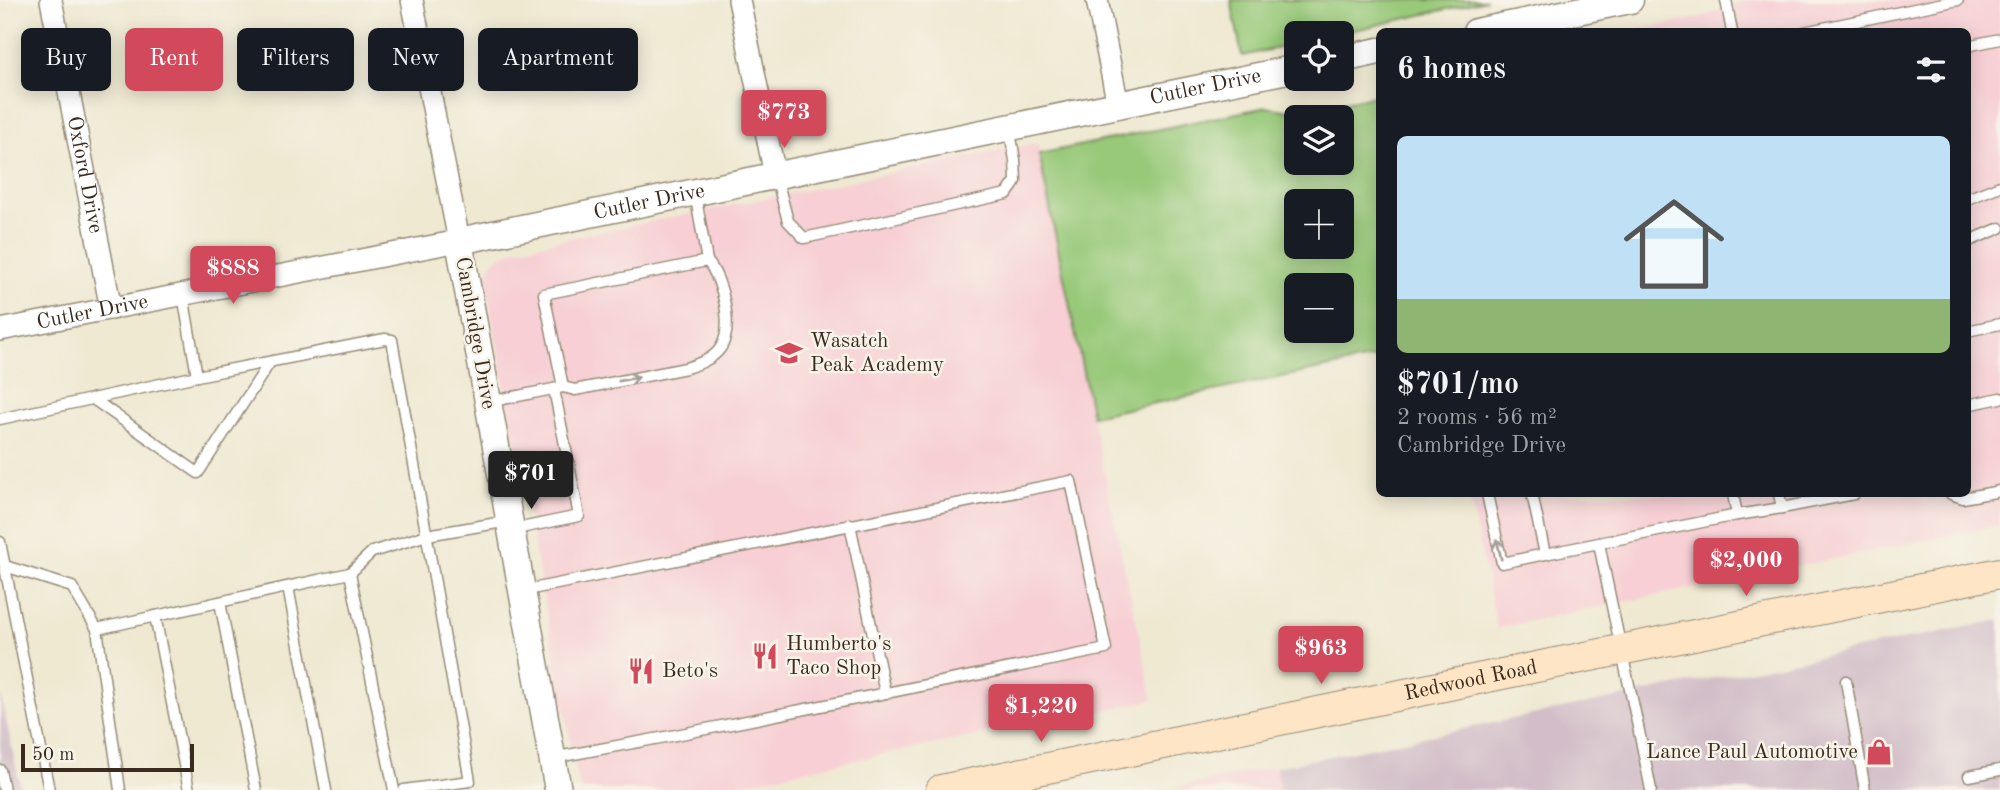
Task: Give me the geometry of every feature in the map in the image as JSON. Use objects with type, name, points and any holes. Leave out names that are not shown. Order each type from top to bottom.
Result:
[{"type":"main road","name":"Redwood Road","points":[[941,790],[2000,573]]},
{"type":"street","name":"Oxford Drive","points":[[51,0],[111,309]]},
{"type":"street","name":"Cambridge Drive","points":[[412,0],[459,240],[558,790]]},
{"type":"street","points":[[739,0],[775,176]]},
{"type":"street","points":[[1097,0],[1118,105]]},
{"type":"street","points":[[1495,28],[1630,0]]},
{"type":"street","points":[[1354,56],[1376,52]]},
{"type":"street","name":"Cutler Drive","points":[[0,330],[459,240],[1284,71]]},
{"type":"lane","points":[[1726,0],[1731,28]]},
{"type":"lane","points":[[1823,28],[1958,0]]},
{"type":"lane","points":[[1971,45],[2000,39]]},
{"type":"lane","points":[[775,176],[788,220],[804,238],[1007,194],[1016,181],[1009,127]]},
{"type":"lane","points":[[1971,197],[2000,186]]},
{"type":"lane","points":[[488,402],[558,388],[575,390],[686,368],[701,363],[721,348],[725,337],[726,314],[722,289],[707,261],[694,192]]},
{"type":"lane","points":[[1971,240],[2000,228]]},
{"type":"lane","points":[[97,629],[350,573],[372,552],[427,535],[579,516],[544,294],[707,261]]},
{"type":"lane","points":[[183,295],[197,376]]},
{"type":"lane","points":[[1971,330],[2000,324]]},
{"type":"lane","points":[[0,419],[197,376],[385,339],[392,340],[470,781],[404,790]]},
{"type":"lane","points":[[93,399],[198,473],[270,362]]},
{"type":"lane","points":[[1971,404],[2000,398]]},
{"type":"lane","points":[[522,591],[1070,481],[1106,649],[552,758]]},
{"type":"lane","points":[[1971,496],[2000,491]]},
{"type":"lane","points":[[1488,497],[1502,563],[1839,497]]},
{"type":"lane","points":[[1533,497],[1545,554]]},
{"type":"lane","points":[[1734,497],[1737,515]]},
{"type":"lane","points":[[1780,497],[1782,508]]},
{"type":"lane","points":[[850,524],[885,693]]},
{"type":"lane","points":[[0,542],[48,790]]},
{"type":"lane","points":[[1599,543],[1651,790]]},
{"type":"lane","points":[[5,566],[72,587],[97,629],[120,790]]},
{"type":"lane","points":[[350,573],[394,790]]},
{"type":"lane","points":[[288,587],[326,790]]},
{"type":"lane","points":[[220,601],[256,790]]},
{"type":"lane","points":[[155,616],[189,790]]},
{"type":"lane","points":[[1846,681],[1865,790]]},
{"type":"lane","points":[[0,770],[4,790]]},
{"type":"lane","points":[[1969,776],[2000,770]]},
{"type":"shaded area","points":[[1747,0],[2000,0],[2000,525],[1497,628],[1470,497],[1971,497],[1971,28],[1647,28],[1698,18]]},
{"type":"shaded area","points":[[1037,143],[1153,700],[707,790],[582,790],[577,779],[487,289],[490,266],[497,258],[516,249]]},
{"type":"shaded area","points":[[2000,620],[2000,790],[1280,790],[1276,767]]},
{"type":"shaded area","points":[[0,692],[21,790],[0,790]]},
{"type":"shaded area","points":[[1276,767],[1280,790],[1165,790]]},
{"type":"green space","points":[[1231,0],[1487,0],[1354,30],[1354,21],[1284,21],[1284,47],[1242,56]]},
{"type":"green space","points":[[1376,96],[1376,358],[1092,416],[1039,154],[1266,107],[1284,110],[1284,175],[1354,175],[1354,105],[1330,105]]},
{"type":"place","name":"Wasatch Peak Academy","points":[[789,353]]},
{"type":"place","name":"Humberto's Taco Shop","points":[[765,656]]},
{"type":"place","name":"Beto's","points":[[641,671]]},
{"type":"place","name":"Lance Paul Automotive","points":[[1879,752]]}]
